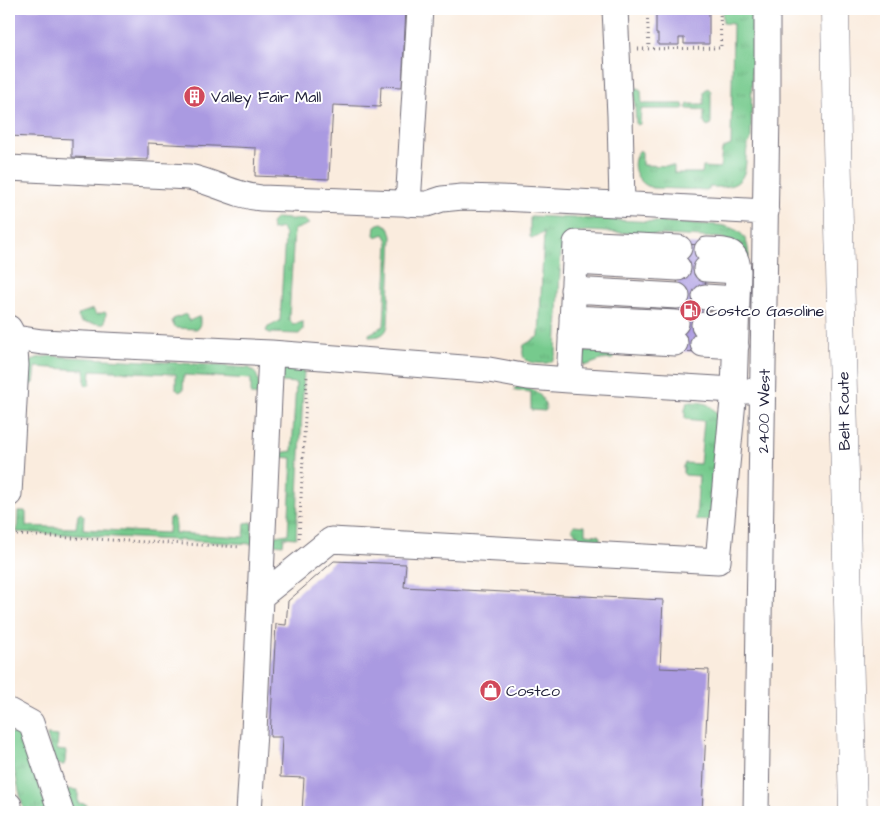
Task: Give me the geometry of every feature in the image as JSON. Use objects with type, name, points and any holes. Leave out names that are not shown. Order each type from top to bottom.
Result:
[{"type":"highway","points":[[824,9],[836,141]]},
{"type":"highway","name":"Belt Route","points":[[835,9],[836,141],[853,812]]},
{"type":"street","points":[[408,204],[420,9]]},
{"type":"street","points":[[615,9],[622,204]]},
{"type":"street","name":"2400 West","points":[[756,812],[768,9]]},
{"type":"street","points":[[9,168],[189,177],[201,179],[239,194],[256,198],[427,204],[442,199],[462,197],[766,212]]},
{"type":"street","points":[[569,380],[576,243],[678,258]]},
{"type":"street","points":[[260,597],[331,540],[718,561],[734,390],[738,262],[736,256],[727,251],[707,259]]},
{"type":"street","points":[[573,290],[677,296]]},
{"type":"street","points":[[705,297],[737,299]]},
{"type":"street","points":[[571,328],[675,333]]},
{"type":"street","points":[[9,494],[16,365],[11,334],[42,342],[271,353],[490,370],[569,380],[763,391]]},
{"type":"street","points":[[703,334],[736,336]]},
{"type":"street","points":[[249,812],[271,353]]},
{"type":"street","points":[[9,711],[31,723],[61,812]]},
{"type":"street","points":[[9,805],[9,812]]},
{"type":"path","points":[[647,9],[650,48]]},
{"type":"path","points":[[634,49],[721,48],[720,9]]},
{"type":"path","points":[[298,543],[307,370]]},
{"type":"path","points":[[17,535],[243,547]]},
{"type":"green space","points":[[722,9],[753,9],[751,140],[747,148],[744,174],[736,183],[725,187],[709,187],[709,190],[653,188],[647,186],[638,178],[634,167],[636,155],[640,150],[642,152],[642,165],[674,166],[674,173],[702,173],[703,167],[720,168],[722,150],[731,145],[733,24],[723,23]]},
{"type":"green space","points":[[636,88],[641,90],[642,104],[683,104],[684,108],[641,109],[640,124],[637,125],[634,91]]},
{"type":"green space","points":[[708,88],[711,91],[711,122],[710,125],[706,126],[704,110],[686,108],[688,104],[704,104],[704,91]]},
{"type":"green space","points":[[532,216],[719,225],[742,234],[747,244],[749,258],[745,258],[723,238],[587,231],[578,233],[568,240],[561,252],[556,354],[550,362],[533,363],[524,358],[523,351],[524,345],[539,336],[544,233],[532,238],[530,237],[530,218]]},
{"type":"green space","points":[[276,218],[305,220],[309,224],[294,230],[289,318],[293,325],[303,322],[303,330],[299,334],[270,333],[266,331],[268,327],[280,321],[285,235],[282,228],[272,230],[271,223]]},
{"type":"green space","points":[[382,223],[389,227],[392,236],[388,324],[382,334],[370,337],[369,334],[384,326],[388,241],[384,234],[376,237],[374,235],[375,226]]},
{"type":"green space","points":[[93,309],[96,315],[106,313],[105,322],[102,324],[81,322],[78,317],[79,314]]},
{"type":"green space","points":[[186,314],[189,321],[200,317],[198,328],[176,328],[174,326],[173,319]]},
{"type":"green space","points":[[593,349],[614,352],[613,359],[601,360],[585,366],[583,364],[584,354],[586,351]]},
{"type":"green space","points":[[52,356],[249,368],[257,377],[259,396],[251,395],[251,379],[184,375],[183,390],[179,392],[176,389],[176,374],[91,370],[90,384],[88,386],[85,384],[85,370],[36,367],[34,383],[31,385],[26,384],[31,362],[34,359]]},
{"type":"green space","points":[[282,370],[304,370],[296,538],[284,537],[283,545],[273,544],[275,536],[288,534],[292,458],[280,457],[279,453],[292,451],[296,383],[282,382]]},
{"type":"green space","points":[[515,387],[532,389],[538,393],[543,400],[546,410],[531,410],[531,392],[515,391]]},
{"type":"green space","points":[[687,402],[699,402],[708,405],[715,411],[720,422],[713,521],[696,520],[699,476],[685,475],[683,473],[685,463],[700,464],[704,421],[685,419]]},
{"type":"green space","points":[[19,511],[25,511],[26,513],[26,526],[76,528],[78,515],[81,513],[84,516],[83,529],[168,533],[169,518],[172,517],[175,519],[175,533],[244,537],[245,523],[252,522],[253,544],[17,532]]},
{"type":"green space","points":[[574,525],[585,526],[585,534],[598,535],[600,540],[588,541],[581,538],[572,529]]},
{"type":"green space","points":[[9,733],[19,734],[21,737],[49,812],[24,812],[9,747]]},
{"type":"green space","points":[[47,735],[58,736],[57,750],[66,751],[64,765],[54,764]]},
{"type":"green space","points":[[65,789],[78,790],[78,803],[86,804],[86,812],[71,812]]},
{"type":"building","name":"Valley Fair Mall","points":[[9,9],[406,9],[402,87],[381,86],[380,107],[333,105],[329,179],[255,176],[256,148],[148,143],[148,160],[72,157],[72,139],[9,136]]},
{"type":"building","points":[[656,9],[709,9],[709,44],[684,44],[684,38],[679,38],[679,45],[658,45]]},
{"type":"building","name":"Costco Gasoline","points":[[679,244],[707,245],[703,352],[674,351]]},
{"type":"building","name":"Costco","points":[[334,561],[406,564],[404,587],[663,600],[660,668],[709,670],[702,812],[302,812],[304,778],[280,777],[282,737],[270,737],[276,624],[286,625],[288,601]]},
{"type":"place","name":"Valley Fair Mall","points":[[195,96]]},
{"type":"place","name":"Costco Gasoline","points":[[690,310]]},
{"type":"place","name":"Costco","points":[[490,690]]}]
